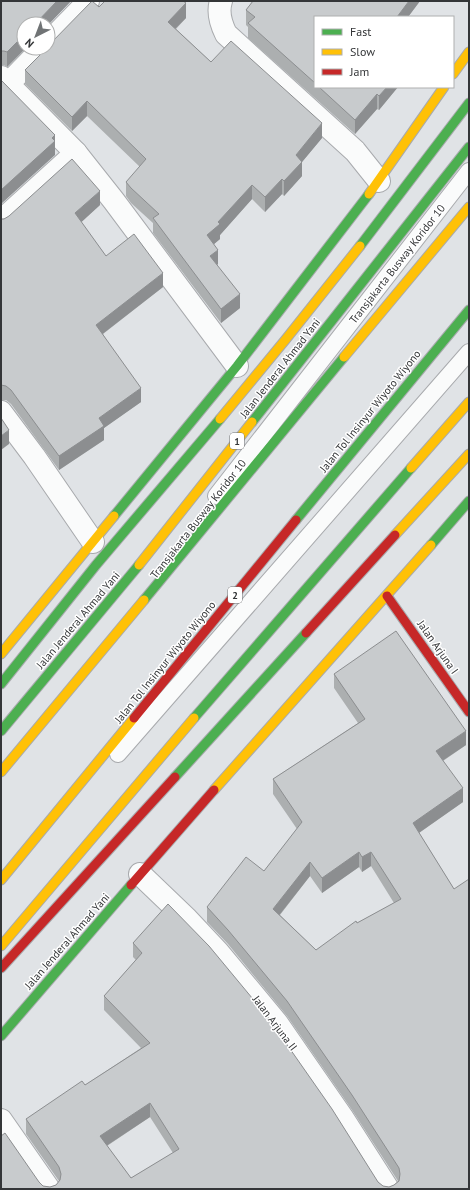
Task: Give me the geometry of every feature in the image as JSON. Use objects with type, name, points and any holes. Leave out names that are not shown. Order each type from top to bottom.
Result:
[{"type":"main road","points":[[454,73],[469,52]]},
{"type":"main road","points":[[1,654],[237,366],[379,180],[443,88]]},
{"type":"main road","points":[[1,684],[84,580],[260,371],[393,205],[469,103]]},
{"type":"main road","name":"Jalan Jenderal Ahmad Yani","points":[[1,731],[133,573],[469,147]]},
{"type":"main road","points":[[1,772],[469,206]]},
{"type":"main road","name":"Jalan Tol Insinyur Wiyoto Wiyono","points":[[1,880],[469,310]]},
{"type":"main road","points":[[1,946],[337,552],[469,402]]},
{"type":"main road","points":[[1,968],[469,454]]},
{"type":"main road","name":"Jalan Jenderal Ahmad Yani","points":[[1,1036],[140,874],[469,502]]},
{"type":"main road","name":"Jalan Arjuna I","points":[[387,596],[469,712]]},
{"type":"street","points":[[56,35],[88,1]]},
{"type":"street","points":[[221,1],[220,23],[226,34],[355,151],[379,180]]},
{"type":"street","points":[[33,56],[4,80],[76,154],[114,201],[237,366]]},
{"type":"street","points":[[1,221],[76,154]]},
{"type":"street","points":[[1,412],[34,456],[92,542]]},
{"type":"street","name":"Jalan Arjuna II","points":[[140,874],[202,935],[277,1023],[342,1117],[388,1189]]},
{"type":"street","points":[[1,1120],[49,1189]]},
{"type":"lane","name":"Transjakarta Busway Koridor 10","points":[[1,772],[469,172]]},
{"type":"lane","points":[[1,888],[469,352]]},
{"type":"building","points":[[1,1],[57,1],[43,16],[16,16],[16,43],[7,52],[1,51]]},
{"type":"building","points":[[92,1],[99,7],[105,1],[183,1],[186,3],[168,22],[211,62],[231,41],[322,123],[296,155],[302,162],[284,181],[282,179],[265,197],[252,185],[218,222],[220,224],[207,235],[218,250],[210,256],[240,294],[221,309],[153,218],[159,214],[126,182],[146,159],[87,101],[72,117],[25,70],[39,56],[56,56],[56,38]]},
{"type":"building","points":[[253,1],[409,1],[398,16],[314,16],[314,82],[248,23],[255,17],[246,10]]},
{"type":"building","points":[[1,80],[55,135],[52,138],[55,141],[1,190]]},
{"type":"building","points":[[320,88],[386,88],[379,96],[377,94],[355,120]]},
{"type":"building","points":[[72,159],[100,191],[75,213],[106,256],[134,234],[163,273],[96,325],[141,388],[99,418],[104,426],[59,456],[11,390],[6,386],[1,385],[1,219],[9,216]]},
{"type":"building","points":[[1,418],[9,430],[1,436]]},
{"type":"building","points":[[396,631],[466,731],[436,751],[463,788],[413,823],[454,889],[469,879],[469,1189],[1,1189],[1,1136],[5,1133],[43,1186],[50,1187],[56,1185],[60,1180],[61,1174],[59,1167],[26,1119],[82,1081],[85,1085],[150,1043],[104,996],[142,953],[133,943],[168,904],[209,946],[267,1016],[332,1109],[378,1182],[383,1186],[389,1187],[399,1181],[399,1168],[352,1095],[287,1001],[207,907],[246,857],[264,871],[302,822],[273,779],[365,719],[334,674]],"holes":[[[359,852],[362,857],[371,852],[401,899],[357,923],[356,921],[316,950],[273,909],[310,862],[322,878]],[[150,1103],[179,1149],[131,1178],[100,1136]]]},
{"type":"traffic: fast","points":[[360,246],[469,103]]},
{"type":"traffic: fast","points":[[252,422],[469,147]]},
{"type":"traffic: fast","points":[[114,516],[237,366],[369,194]]},
{"type":"traffic: fast","points":[[296,520],[469,310]]},
{"type":"traffic: fast","points":[[144,600],[344,357]]},
{"type":"traffic: fast","points":[[1,684],[96,565],[220,419]]},
{"type":"traffic: fast","points":[[194,718],[411,468]]},
{"type":"traffic: fast","points":[[431,545],[469,501]]},
{"type":"traffic: fast","points":[[1,731],[139,565]]},
{"type":"traffic: fast","points":[[175,777],[306,633]]},
{"type":"traffic: fast","points":[[1,1036],[131,885]]},
{"type":"traffic: slow","points":[[454,73],[469,52]]},
{"type":"traffic: slow","points":[[369,194],[443,88]]},
{"type":"traffic: slow","points":[[344,357],[469,207]]},
{"type":"traffic: slow","points":[[220,419],[360,246]]},
{"type":"traffic: slow","points":[[411,468],[469,402]]},
{"type":"traffic: slow","points":[[139,565],[252,422]]},
{"type":"traffic: slow","points":[[395,535],[469,454]]},
{"type":"traffic: slow","points":[[1,654],[114,516]]},
{"type":"traffic: slow","points":[[214,790],[431,545]]},
{"type":"traffic: slow","points":[[1,772],[144,600]]},
{"type":"traffic: slow","points":[[1,880],[134,718]]},
{"type":"traffic: slow","points":[[1,946],[194,718]]},
{"type":"traffic: jam","points":[[134,718],[296,520]]},
{"type":"traffic: jam","points":[[306,633],[395,535]]},
{"type":"traffic: jam","points":[[387,596],[469,712]]},
{"type":"traffic: jam","points":[[1,968],[175,777]]},
{"type":"traffic: jam","points":[[131,885],[214,790]]}]
